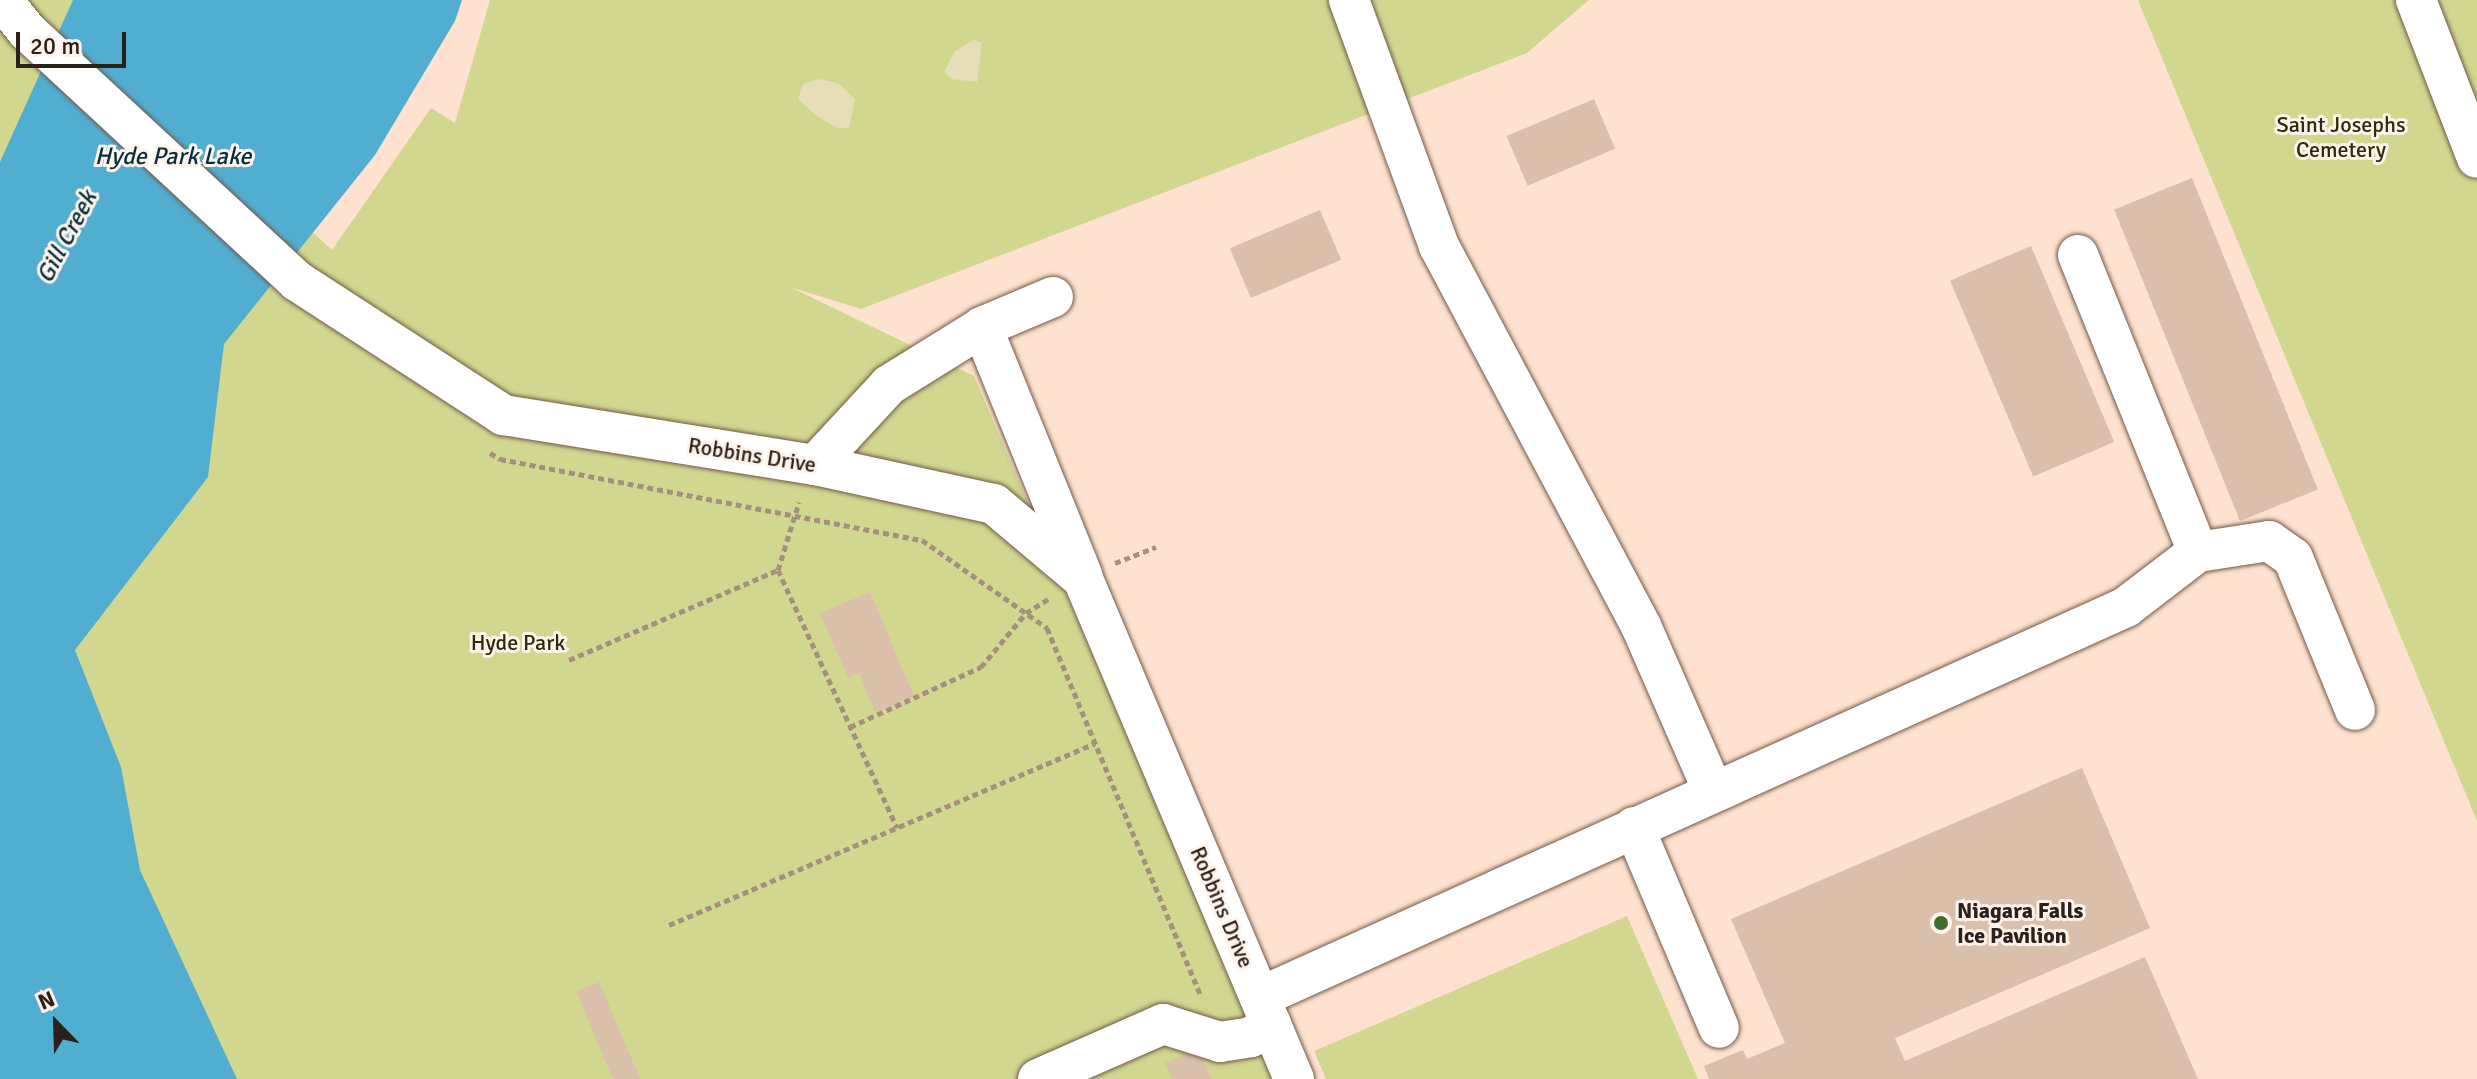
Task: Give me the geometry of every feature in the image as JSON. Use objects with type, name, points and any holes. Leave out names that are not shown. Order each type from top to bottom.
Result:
[{"type":"street","name":"Robbins Drive","points":[[2,0],[38,41],[289,273],[503,415],[815,465],[994,504],[1083,579],[1294,1079]]},
{"type":"street","points":[[1349,0],[1439,246],[1641,626],[1708,779]]},
{"type":"street","points":[[2416,0],[2477,158]]},
{"type":"street","points":[[2078,255],[2198,552]]},
{"type":"street","points":[[815,465],[889,385],[982,327],[1053,297]]},
{"type":"street","points":[[982,327],[1083,579]]},
{"type":"street","points":[[994,504],[1028,442]]},
{"type":"street","points":[[1038,1079],[1163,1024],[1220,1042],[1251,1037],[1265,1010],[1634,827],[2126,607],[2198,552],[2269,541],[2293,558],[2355,710]]},
{"type":"street","points":[[1634,827],[1719,1028]]},
{"type":"path","points":[[487,451],[500,459],[922,540],[1047,628],[1220,1042]]},
{"type":"path","points":[[815,465],[793,516],[778,570],[897,828]]},
{"type":"path","points":[[850,727],[981,667],[1026,613],[1083,579],[1156,547]]},
{"type":"path","points":[[569,660],[778,570]]},
{"type":"path","points":[[669,925],[1095,743]]},
{"type":"green space","name":"Hyde Park","points":[[0,0],[116,0],[101,38],[332,250],[431,108],[455,123],[490,0],[1589,0],[1527,53],[861,309],[790,287],[974,376],[1273,1079],[0,1079]]},
{"type":"green space","name":"Saint Josephs Cemetery","points":[[2138,0],[2477,0],[2477,821]]},
{"type":"green space","points":[[1627,916],[1698,1079],[1326,1079],[1314,1051]]},
{"type":"sand","points":[[974,40],[982,43],[977,82],[952,79],[944,72],[955,51]]},
{"type":"sand","points":[[818,79],[838,83],[855,99],[849,127],[839,129],[818,117],[798,99],[803,84]]},
{"type":"water","name":"Hyde Park Lake","points":[[73,0],[462,0],[455,21],[375,155],[224,344],[208,477],[75,650],[121,767],[140,870],[237,1079],[0,1079],[0,162]]},
{"type":"building","points":[[1594,99],[1615,149],[1528,186],[1507,136]]},
{"type":"building","points":[[2192,178],[2318,490],[2240,521],[2114,209]]},
{"type":"building","points":[[1320,210],[1341,260],[1251,298],[1230,248]]},
{"type":"building","points":[[2031,246],[2114,442],[2033,476],[1950,280]]},
{"type":"building","points":[[870,592],[914,696],[875,712],[859,673],[848,678],[820,613]]},
{"type":"building","name":"Niagara Falls Ice Pavilion","points":[[2082,768],[2150,928],[1895,1038],[1905,1061],[2145,957],[2198,1079],[1709,1079],[1704,1066],[1743,1050],[1747,1059],[1785,1043],[1731,919]]},
{"type":"building","points":[[599,982],[640,1079],[613,1079],[576,992]]},
{"type":"building","points":[[1199,1049],[1211,1079],[1172,1079],[1165,1063]]},
{"type":"place","name":"Niagara Falls Ice Pavilion","points":[[1941,923]]},
{"type":"water label","name":"Gill Creek","points":[[67,237]]}]
